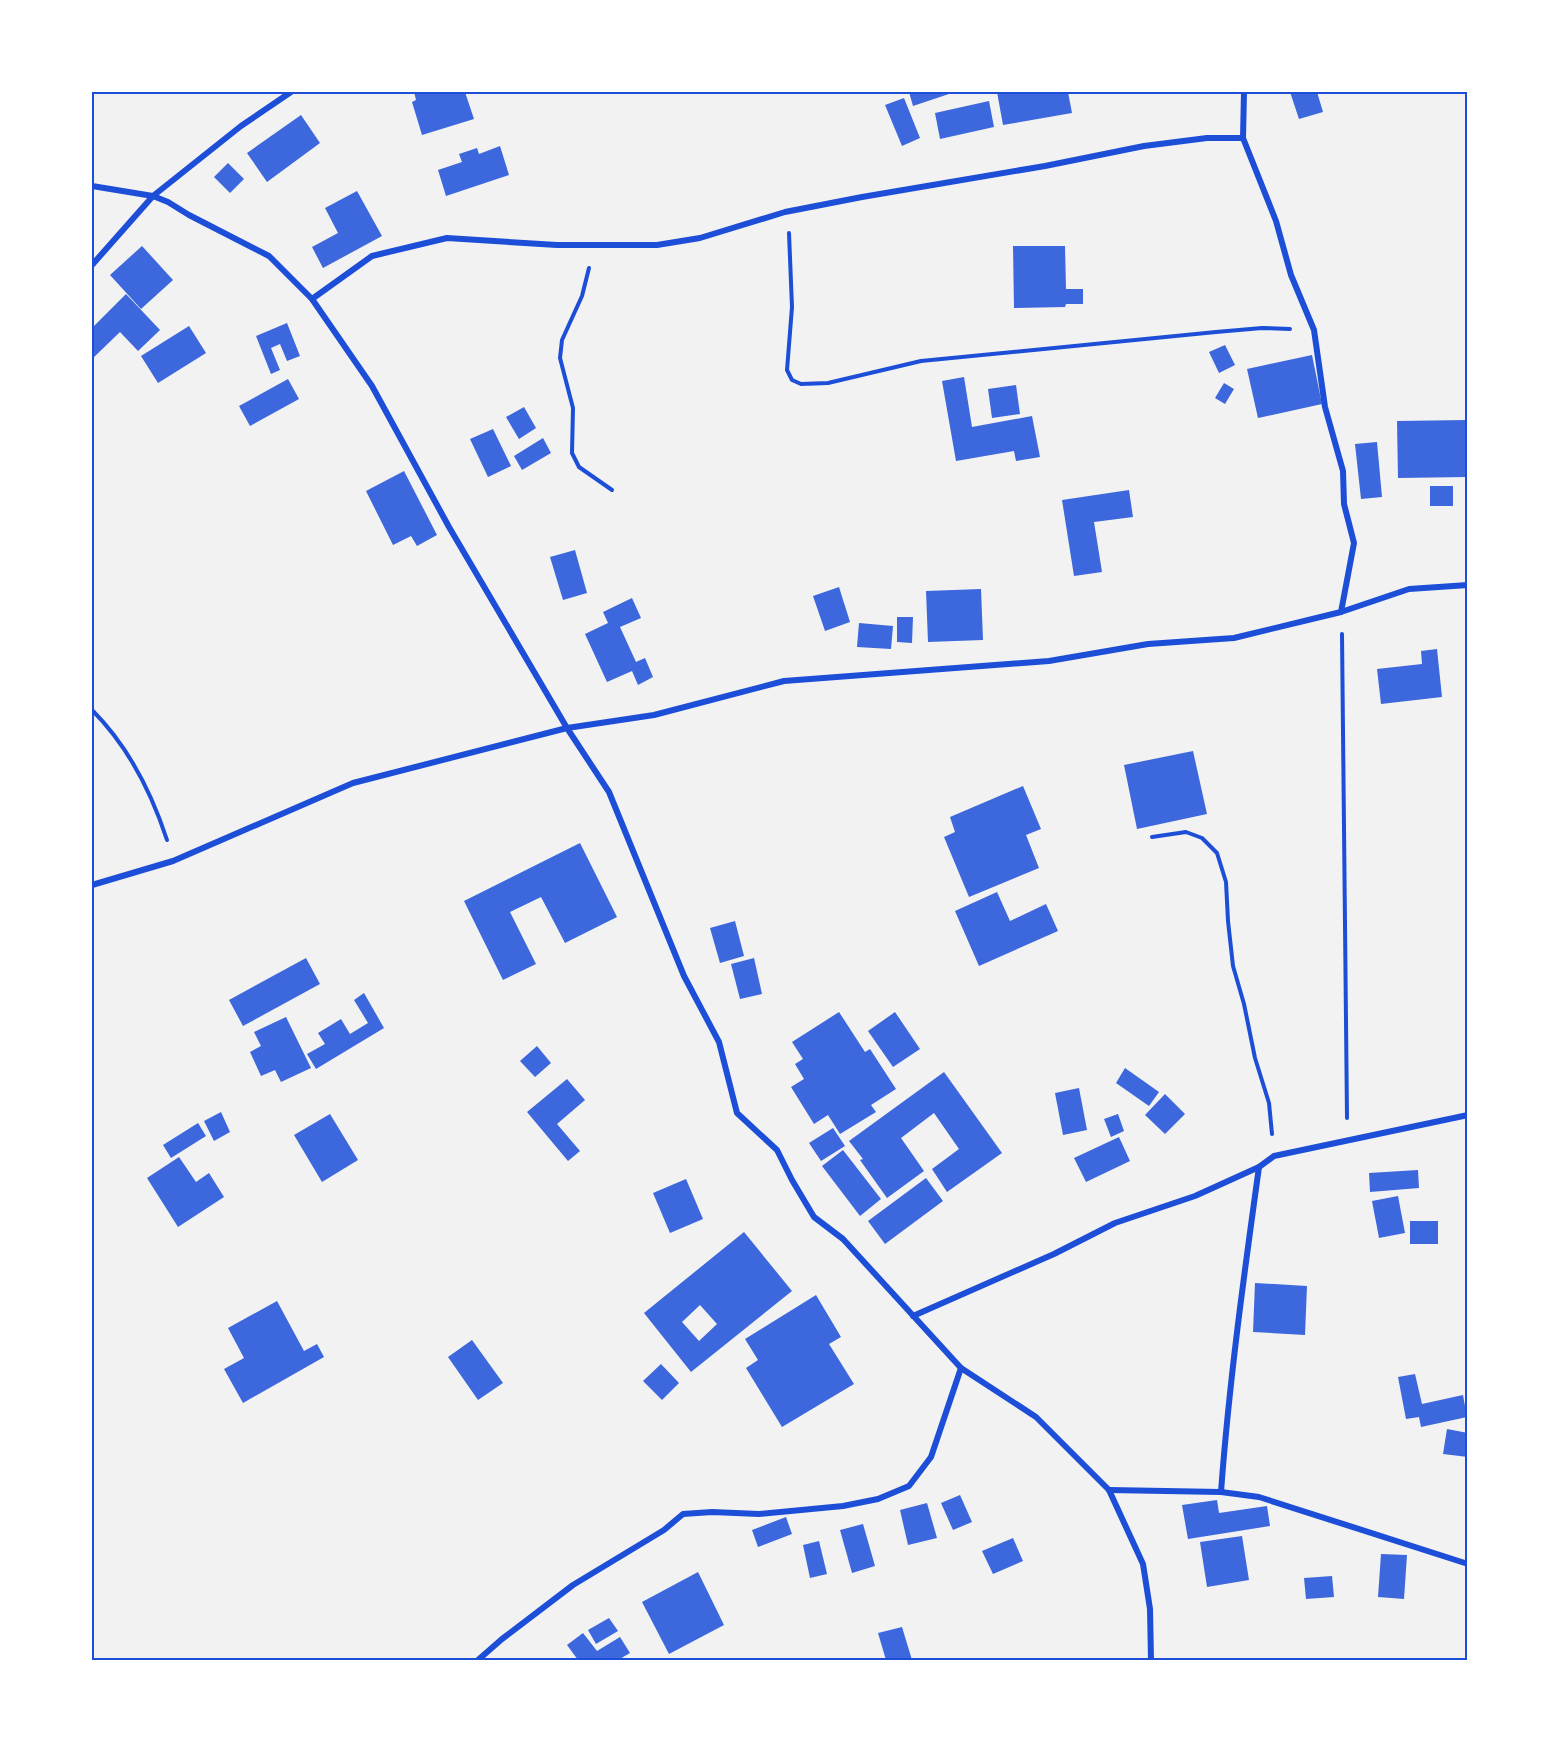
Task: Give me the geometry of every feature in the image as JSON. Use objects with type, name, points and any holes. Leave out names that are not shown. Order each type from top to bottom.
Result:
[{"type":"street","points":[[92,265],[153,196],[241,126],[291,92]]},
{"type":"street","points":[[1244,92],[1243,138],[1276,221],[1291,275],[1314,330],[1325,407],[1343,471],[1344,504],[1353,543],[1341,612]]},
{"type":"street","points":[[312,299],[372,256],[447,238],[558,245],[668,243],[700,238],[785,212],[1144,146],[1207,138],[1243,138]]},
{"type":"street","points":[[92,186],[153,196],[269,256],[312,299],[372,386],[449,526],[567,728],[609,792],[684,976],[719,1041],[737,1113],[777,1150],[814,1217],[843,1239],[961,1368],[1036,1418],[1109,1490],[1143,1564],[1150,1609],[1151,1660]]},
{"type":"street","points":[[92,885],[173,861],[353,783],[567,728],[654,715],[784,681],[1049,661],[1148,644],[1234,638],[1341,612],[1409,589],[1467,585]]},
{"type":"street","points":[[913,1316],[1054,1254],[1115,1223],[1195,1196],[1259,1167],[1274,1156],[1467,1115]]},
{"type":"street","points":[[1221,1492],[1241,1294],[1259,1167]]},
{"type":"street","points":[[478,1660],[573,1585],[664,1530],[683,1514],[712,1512],[759,1514],[843,1506],[878,1499],[909,1486],[931,1457],[961,1368]]},
{"type":"street","points":[[1109,1490],[1221,1492],[1259,1497],[1467,1563]]},
{"type":"path","points":[[785,212],[790,238],[792,307],[787,370],[792,380],[801,384],[828,383],[921,361],[1082,344],[1262,328],[1314,330]]},
{"type":"path","points":[[558,245],[589,266],[582,296],[562,340],[560,358],[573,408],[572,453],[579,467],[612,490]]},
{"type":"path","points":[[1341,612],[1347,1140]]},
{"type":"path","points":[[92,710],[116,736],[143,780],[158,813],[173,861]]},
{"type":"path","points":[[1152,837],[1186,832],[1202,838],[1217,853],[1226,882],[1233,966],[1244,1004],[1255,1058],[1269,1103],[1274,1156]]},
{"type":"building","points":[[414,92],[465,92],[474,119],[422,135],[412,102],[416,100]]},
{"type":"building","points":[[909,92],[948,92],[949,94],[913,106]]},
{"type":"building","points":[[997,92],[1068,92],[1072,113],[1003,125]]},
{"type":"building","points":[[1290,92],[1317,92],[1323,112],[1299,119]]},
{"type":"building","points":[[904,98],[920,138],[902,146],[885,105]]},
{"type":"building","points":[[989,101],[994,127],[940,139],[935,113]]},
{"type":"building","points":[[301,115],[320,143],[267,182],[247,153]]},
{"type":"building","points":[[500,146],[509,175],[446,196],[438,170],[462,162],[459,154],[477,148],[479,154]]},
{"type":"building","points":[[228,163],[244,179],[230,193],[214,177]]},
{"type":"building","points":[[357,191],[382,236],[323,268],[312,247],[338,233],[325,208]]},
{"type":"building","points":[[142,246],[173,280],[141,309],[110,275]]},
{"type":"building","points":[[1013,246],[1065,246],[1066,289],[1083,289],[1083,304],[1066,304],[1065,307],[1014,308]]},
{"type":"building","points":[[126,294],[160,330],[138,351],[120,332],[92,359],[92,328]]},
{"type":"building","points":[[287,323],[300,356],[287,361],[280,344],[271,348],[280,370],[271,374],[256,336]]},
{"type":"building","points":[[189,326],[206,353],[158,383],[141,356]]},
{"type":"building","points":[[1225,345],[1235,365],[1219,373],[1209,352]]},
{"type":"building","points":[[1312,355],[1322,404],[1258,418],[1247,369]]},
{"type":"building","points":[[964,377],[972,427],[1032,416],[1040,457],[1016,461],[1014,451],[956,461],[942,381]]},
{"type":"building","points":[[288,379],[299,399],[250,426],[239,406]]},
{"type":"building","points":[[1224,383],[1234,389],[1225,404],[1215,398]]},
{"type":"building","points":[[1016,385],[1020,414],[992,418],[988,389]]},
{"type":"building","points":[[524,407],[536,428],[519,439],[506,417]]},
{"type":"building","points":[[1466,420],[1467,477],[1398,478],[1397,421]]},
{"type":"building","points":[[493,429],[511,466],[488,477],[470,439]]},
{"type":"building","points":[[543,438],[551,453],[522,470],[514,456]]},
{"type":"building","points":[[1377,442],[1382,497],[1361,499],[1355,444]]},
{"type":"building","points":[[404,471],[437,535],[417,546],[411,536],[393,545],[366,491]]},
{"type":"building","points":[[1430,486],[1453,486],[1453,506],[1430,506]]},
{"type":"building","points":[[1129,490],[1133,517],[1094,522],[1102,572],[1074,576],[1062,500]]},
{"type":"building","points":[[575,550],[587,593],[563,600],[550,557]]},
{"type":"building","points":[[839,587],[850,622],[825,631],[813,596]]},
{"type":"building","points":[[981,589],[983,640],[928,642],[926,591]]},
{"type":"building","points":[[632,598],[641,618],[620,627],[636,662],[645,658],[653,677],[638,685],[632,671],[607,682],[585,634],[608,623],[603,612]]},
{"type":"building","points":[[897,617],[913,617],[912,643],[897,642]]},
{"type":"building","points":[[859,623],[893,626],[891,649],[857,647]]},
{"type":"building","points":[[1437,649],[1442,697],[1381,704],[1377,669],[1422,664],[1421,651]]},
{"type":"building","points":[[1193,751],[1207,814],[1137,829],[1124,765]]},
{"type":"building","points":[[1023,786],[1041,829],[1026,835],[1039,868],[969,897],[944,837],[955,832],[950,817]]},
{"type":"building","points":[[580,843],[617,917],[565,943],[541,897],[510,912],[536,964],[503,980],[464,901]]},
{"type":"building","points":[[997,892],[1010,921],[1046,904],[1058,931],[979,966],[955,911]]},
{"type":"building","points":[[735,921],[744,956],[720,963],[710,928]]},
{"type":"building","points":[[306,958],[320,984],[243,1026],[229,1000]]},
{"type":"building","points":[[754,958],[762,994],[740,999],[731,964]]},
{"type":"building","points":[[364,993],[384,1028],[316,1069],[307,1054],[325,1044],[318,1033],[341,1019],[350,1034],[368,1023],[354,1000]]},
{"type":"building","points":[[839,1012],[865,1052],[870,1049],[896,1089],[871,1105],[876,1112],[840,1134],[828,1115],[814,1124],[791,1087],[804,1079],[795,1064],[803,1059],[792,1042]]},
{"type":"building","points":[[895,1012],[920,1049],[893,1067],[868,1031]]},
{"type":"building","points":[[286,1017],[311,1068],[281,1082],[275,1070],[261,1076],[250,1052],[261,1046],[254,1032]]},
{"type":"building","points":[[537,1046],[551,1063],[535,1077],[520,1061]]},
{"type":"building","points":[[1125,1068],[1159,1092],[1149,1106],[1116,1083]]},
{"type":"building","points":[[944,1072],[1002,1153],[947,1192],[932,1169],[959,1149],[934,1113],[901,1138],[924,1171],[887,1198],[849,1141]]},
{"type":"building","points":[[567,1079],[585,1100],[557,1124],[580,1151],[568,1161],[527,1112]]},
{"type":"building","points":[[1079,1088],[1087,1130],[1063,1135],[1055,1093]]},
{"type":"building","points":[[1165,1094],[1185,1114],[1165,1134],[1145,1115]]},
{"type":"building","points":[[221,1112],[230,1132],[214,1141],[204,1121]]},
{"type":"building","points":[[330,1114],[358,1160],[322,1182],[294,1135]]},
{"type":"building","points":[[1118,1114],[1124,1131],[1111,1137],[1104,1119]]},
{"type":"building","points":[[198,1123],[206,1136],[171,1158],[163,1145]]},
{"type":"building","points":[[833,1128],[845,1146],[821,1161],[809,1143]]},
{"type":"building","points":[[1119,1137],[1130,1161],[1086,1182],[1074,1158]]},
{"type":"building","points":[[843,1150],[881,1199],[860,1216],[822,1166]]},
{"type":"building","points":[[179,1157],[196,1182],[209,1173],[224,1197],[178,1227],[147,1178]]},
{"type":"building","points":[[1418,1170],[1419,1188],[1370,1192],[1369,1173]]},
{"type":"building","points":[[926,1178],[943,1201],[885,1244],[868,1221]]},
{"type":"building","points":[[686,1179],[703,1219],[670,1233],[653,1193]]},
{"type":"building","points":[[1398,1196],[1405,1233],[1379,1238],[1372,1201]]},
{"type":"building","points":[[1410,1221],[1438,1221],[1438,1244],[1410,1244]]},
{"type":"building","points":[[744,1232],[792,1291],[691,1372],[644,1313]],"holes":[[[700,1305],[717,1324],[699,1341],[682,1322]]]},
{"type":"building","points":[[1255,1283],[1307,1286],[1305,1335],[1253,1332]]},
{"type":"building","points":[[816,1295],[841,1337],[829,1344],[854,1384],[782,1427],[746,1368],[758,1360],[745,1339]]},
{"type":"building","points":[[277,1301],[304,1351],[317,1344],[324,1357],[243,1403],[224,1369],[244,1358],[228,1328]]},
{"type":"building","points":[[472,1340],[503,1383],[478,1400],[448,1357]]},
{"type":"building","points":[[661,1364],[679,1383],[662,1400],[643,1381]]},
{"type":"building","points":[[1415,1374],[1422,1404],[1463,1395],[1467,1417],[1421,1427],[1419,1417],[1406,1419],[1398,1377]]},
{"type":"building","points":[[1447,1429],[1468,1433],[1468,1457],[1443,1454]]},
{"type":"building","points":[[960,1495],[972,1522],[953,1530],[941,1503]]},
{"type":"building","points":[[1217,1500],[1219,1513],[1267,1506],[1270,1526],[1188,1539],[1182,1505]]},
{"type":"building","points":[[927,1503],[937,1538],[908,1545],[900,1510]]},
{"type":"building","points":[[786,1517],[792,1534],[758,1547],[752,1530]]},
{"type":"building","points":[[863,1524],[875,1566],[852,1573],[840,1530]]},
{"type":"building","points":[[1242,1536],[1249,1580],[1207,1587],[1200,1542]]},
{"type":"building","points":[[1013,1538],[1023,1561],[993,1574],[982,1551]]},
{"type":"building","points":[[819,1541],[827,1574],[810,1578],[803,1545]]},
{"type":"building","points":[[1381,1554],[1407,1555],[1404,1599],[1378,1597]]},
{"type":"building","points":[[698,1572],[724,1625],[669,1654],[642,1602]]},
{"type":"building","points":[[1332,1576],[1334,1597],[1306,1599],[1304,1578]]},
{"type":"building","points":[[609,1618],[618,1631],[596,1644],[588,1630]]},
{"type":"building","points":[[902,1627],[912,1660],[886,1660],[878,1633]]},
{"type":"building","points":[[583,1633],[597,1651],[620,1637],[630,1653],[618,1660],[578,1660],[567,1645]]}]
